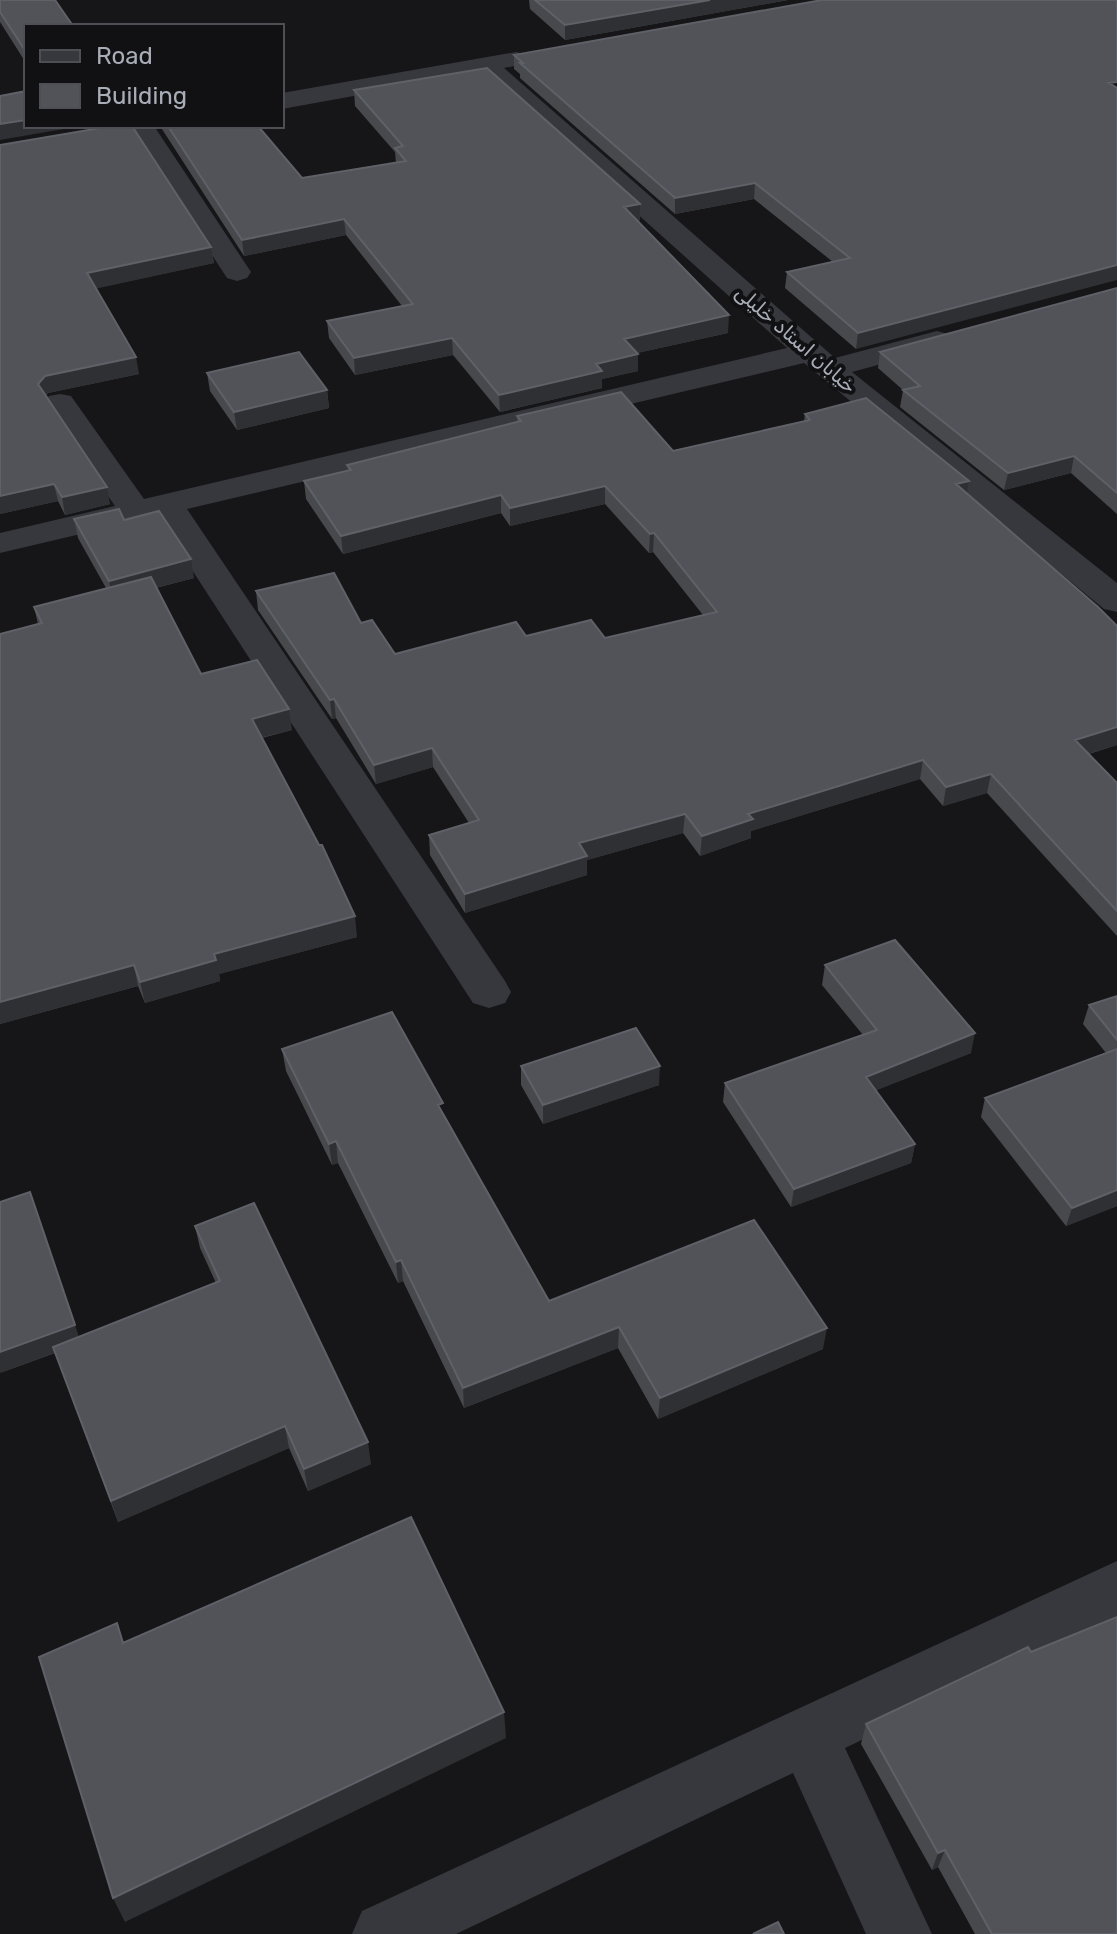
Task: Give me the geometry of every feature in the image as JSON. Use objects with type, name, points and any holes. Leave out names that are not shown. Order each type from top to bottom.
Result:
[{"type":"street","points":[[284,101],[532,56]]},
{"type":"street","name":"خیابان استاد خلیلی","points":[[486,65],[819,360],[1117,601]]},
{"type":"street","points":[[109,132],[131,128]]},
{"type":"street","points":[[143,128],[237,272]]},
{"type":"street","points":[[0,543],[819,360],[965,332]]},
{"type":"street","points":[[60,403],[151,508],[489,992]]},
{"type":"street","points":[[385,1934],[1117,1588]]},
{"type":"street","points":[[807,1735],[899,1934]]},
{"type":"building","points":[[0,0],[55,0],[72,24],[24,24],[24,49],[0,12]]},
{"type":"building","points":[[535,0],[710,0],[565,25]]},
{"type":"building","points":[[822,0],[1117,0],[1117,82],[1109,83],[1117,88],[1117,265],[858,333],[787,272],[850,258],[755,183],[675,198],[514,55]]},
{"type":"building","points":[[487,68],[640,204],[624,207],[729,315],[624,339],[638,354],[596,364],[602,371],[499,395],[452,338],[354,358],[327,321],[413,304],[344,219],[242,240],[169,128],[260,128],[302,178],[406,161],[395,148],[403,146],[354,90]]},
{"type":"building","points":[[24,91],[24,120],[0,124],[0,96]]},
{"type":"building","points":[[100,128],[133,128],[211,247],[87,273],[136,357],[45,376],[38,384],[107,487],[62,497],[54,484],[0,496],[0,145]]},
{"type":"building","points":[[1117,288],[1117,493],[1074,456],[1008,473],[903,390],[920,386],[880,352]]},
{"type":"building","points":[[299,352],[327,390],[234,412],[207,373]]},
{"type":"building","points":[[621,392],[673,451],[810,420],[805,414],[866,398],[969,481],[956,484],[1117,626],[1117,727],[1075,740],[1117,783],[1117,911],[991,774],[946,787],[923,760],[748,814],[753,819],[702,836],[685,814],[579,843],[587,856],[465,894],[429,835],[479,820],[432,748],[374,765],[334,699],[330,700],[256,591],[334,573],[361,623],[372,620],[395,654],[516,622],[526,636],[591,620],[605,638],[717,612],[654,533],[650,534],[605,486],[510,508],[501,495],[341,536],[304,481],[351,470],[347,465],[521,421],[517,416]]},
{"type":"building","points":[[119,509],[124,520],[159,511],[191,559],[109,581],[74,519]]},
{"type":"building","points":[[151,577],[201,674],[257,660],[289,709],[252,719],[319,845],[322,845],[355,916],[214,954],[216,960],[140,982],[134,965],[0,1002],[0,634],[42,623],[34,607]]},
{"type":"building","points":[[895,940],[975,1033],[866,1077],[915,1144],[794,1189],[725,1083],[877,1030],[825,965]]},
{"type":"building","points":[[1117,996],[1117,1040],[1089,1005]]},
{"type":"building","points":[[392,1012],[443,1103],[438,1105],[549,1301],[754,1220],[827,1328],[660,1398],[619,1327],[463,1388],[401,1260],[396,1262],[336,1141],[329,1144],[282,1049]]},
{"type":"building","points":[[636,1028],[660,1066],[543,1105],[521,1066]]},
{"type":"building","points":[[1117,1049],[1117,1190],[1072,1208],[985,1098]]},
{"type":"building","points":[[30,1192],[75,1325],[0,1352],[0,1202]]},
{"type":"building","points":[[254,1203],[368,1442],[304,1469],[285,1426],[111,1501],[53,1347],[220,1281],[195,1226]]},
{"type":"building","points":[[411,1517],[504,1712],[113,1898],[39,1657],[117,1623],[123,1643]]},
{"type":"building","points":[[1117,1617],[1117,1934],[992,1934],[945,1850],[938,1853],[866,1724],[1028,1647],[1031,1652]]},
{"type":"building","points":[[778,1922],[784,1934],[753,1934]]}]
